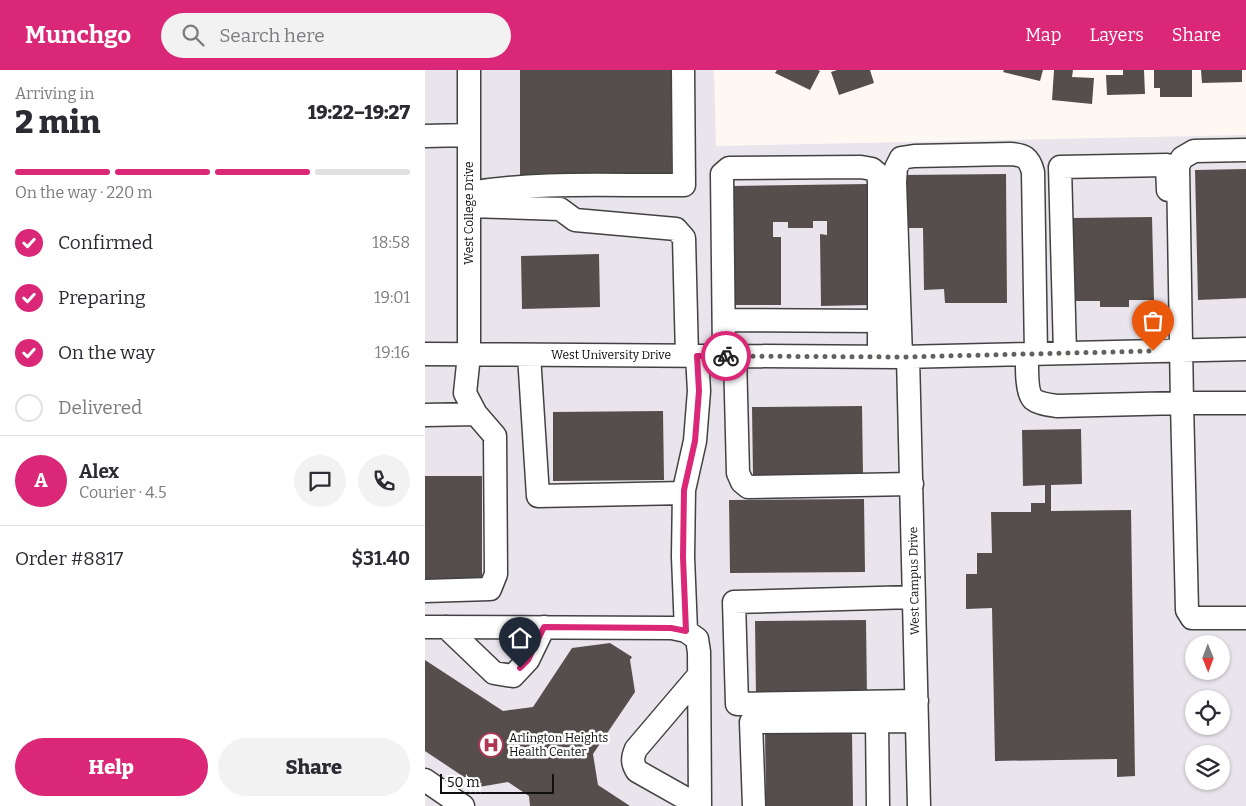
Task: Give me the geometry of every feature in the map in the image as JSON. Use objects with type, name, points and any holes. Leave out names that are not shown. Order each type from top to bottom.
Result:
[{"type":"street","name":"West College Drive","points":[[425,591],[490,590],[496,574],[495,436],[476,414],[465,393],[469,355],[469,70]]},
{"type":"street","points":[[469,200],[501,188],[684,185],[683,70]]},
{"type":"street","points":[[425,136],[469,135]]},
{"type":"street","points":[[1176,351],[1178,166],[1182,158],[1194,151],[1246,150]]},
{"type":"street","points":[[896,357],[895,182],[896,168],[901,158],[914,156],[1021,154],[1030,162],[1033,172],[1029,393],[1034,400],[1057,406],[1246,403]]},
{"type":"street","points":[[1065,353],[1060,167],[1167,165],[1176,351],[1182,403],[1187,610],[1193,618],[1246,618]]},
{"type":"street","points":[[896,357],[879,321],[879,176],[872,169],[861,168],[729,168],[722,174],[724,320],[729,356],[738,473],[742,482],[748,486],[912,484]]},
{"type":"street","points":[[469,200],[560,209],[575,220],[676,229],[684,238],[692,356],[699,391],[695,441],[684,493],[683,557],[686,631]]},
{"type":"street","points":[[724,320],[879,321]]},
{"type":"street","name":"West University Drive","points":[[425,354],[896,357],[1246,349]]},
{"type":"street","points":[[529,355],[538,496],[684,493]]},
{"type":"street","name":"West Campus Drive","points":[[896,357],[912,484],[919,806]]},
{"type":"street","points":[[425,415],[476,414]]},
{"type":"street","points":[[914,597],[734,602],[737,704],[917,711]]},
{"type":"street","points":[[435,627],[494,673],[513,676],[528,660],[544,627]]},
{"type":"street","points":[[435,627],[671,628],[686,631],[697,639],[699,652],[699,675],[699,806],[637,771],[632,757],[636,749],[699,675]]},
{"type":"street","points":[[754,806],[751,722],[877,722],[917,711]]},
{"type":"street","points":[[877,722],[878,806]]},
{"type":"street","points":[[425,780],[463,806]]},
{"type":"shaded area","points":[[425,70],[714,70],[716,146],[1246,135],[1246,806],[425,806]]},
{"type":"building","points":[[520,70],[671,70],[672,179],[520,181]]},
{"type":"building","points":[[777,70],[820,71],[810,90],[775,73]]},
{"type":"building","points":[[837,70],[870,70],[874,83],[839,95],[831,72]]},
{"type":"building","points":[[1004,70],[1043,70],[1040,81],[1003,72]]},
{"type":"building","points":[[1054,70],[1073,70],[1072,77],[1094,78],[1092,104],[1052,100]]},
{"type":"building","points":[[1123,70],[1144,70],[1145,94],[1107,95],[1106,75],[1123,75]]},
{"type":"building","points":[[1154,70],[1192,70],[1192,97],[1160,97],[1160,88],[1154,88]]},
{"type":"building","points":[[1201,70],[1242,70],[1242,82],[1202,83]]},
{"type":"building","points":[[1246,169],[1246,298],[1198,300],[1195,170]]},
{"type":"building","points":[[1006,174],[1007,303],[945,303],[944,289],[924,290],[923,228],[902,228],[902,175]]},
{"type":"building","points":[[868,184],[869,305],[821,306],[820,234],[827,235],[827,221],[813,221],[813,228],[788,228],[788,222],[773,222],[773,237],[781,237],[781,305],[734,305],[733,186]]},
{"type":"building","points":[[1152,217],[1154,300],[1129,300],[1129,307],[1100,307],[1100,301],[1075,301],[1073,218]]},
{"type":"building","points":[[599,254],[600,307],[522,309],[521,256]]},
{"type":"building","points":[[862,406],[863,475],[753,475],[752,407]]},
{"type":"building","points":[[663,411],[664,480],[553,481],[553,412]]},
{"type":"building","points":[[1081,429],[1082,484],[1051,485],[1051,511],[1131,510],[1135,776],[1117,777],[1117,759],[995,761],[992,608],[966,609],[966,574],[977,574],[977,553],[992,553],[991,512],[1031,512],[1031,503],[1045,503],[1045,485],[1023,486],[1022,430]]},
{"type":"building","points":[[425,476],[482,476],[482,582],[425,583]]},
{"type":"building","points":[[864,499],[865,572],[730,573],[729,500]]},
{"type":"building","points":[[866,620],[867,696],[756,697],[755,621]]},
{"type":"building","points":[[610,643],[632,657],[630,660],[635,692],[593,754],[598,785],[630,806],[530,806],[529,796],[508,782],[479,787],[425,751],[425,660],[503,711],[533,707],[572,648]]},
{"type":"building","points":[[765,731],[852,731],[853,806],[766,806]]},
{"type":"way so far","points":[[726,356],[901,357],[1153,351]]},
{"type":"place","name":"Arlington Heights Health Center","points":[[491,745]]},
{"type":"route","points":[[520,668],[528,660],[544,627],[671,628],[686,631],[683,557],[684,490],[695,441],[699,391],[697,356],[726,356]]}]
